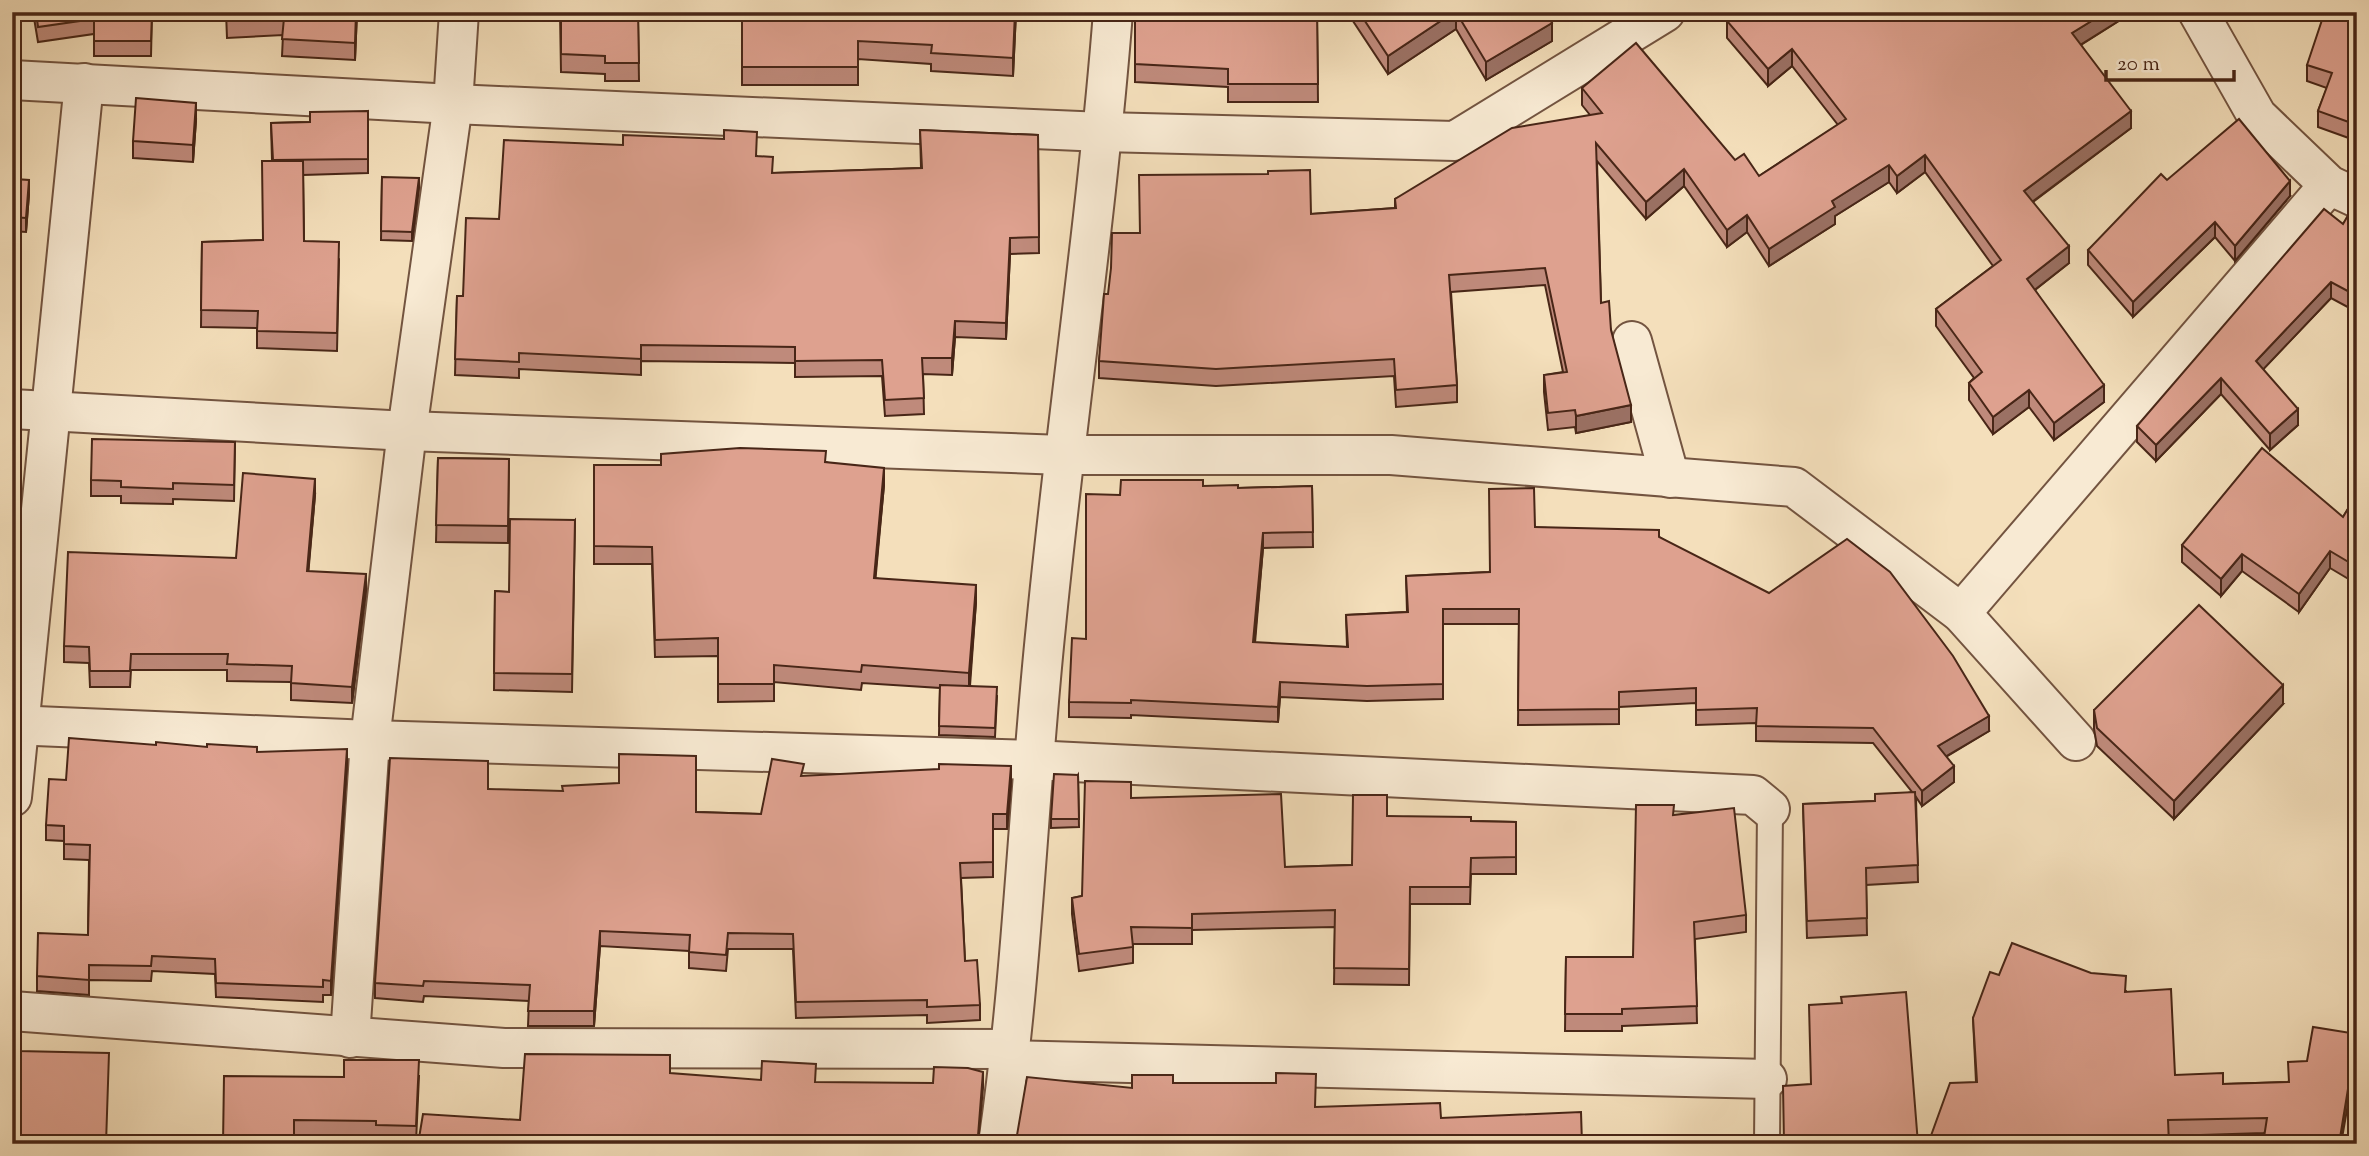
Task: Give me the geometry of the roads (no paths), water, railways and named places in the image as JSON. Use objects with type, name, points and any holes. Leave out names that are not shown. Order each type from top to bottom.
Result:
[{"type":"street","points":[[350,1038],[370,740],[407,431],[453,104],[459,12]]},
{"type":"street","points":[[998,1144],[1011,1055],[1032,760],[1063,454],[1103,132],[1113,12]]},
{"type":"street","points":[[12,80],[453,104],[1103,132],[1455,141],[1665,12]]},
{"type":"street","points":[[1961,613],[2343,191],[2257,116],[2198,12]]},
{"type":"street","points":[[12,797],[30,410],[84,83]]},
{"type":"street","points":[[1632,341],[1670,478]]},
{"type":"street","points":[[30,410],[407,431],[1063,454],[1391,455],[1794,487],[1961,613],[2077,741]]},
{"type":"street","points":[[17,725],[370,740],[1032,760],[1754,795],[1770,809]]},
{"type":"street","points":[[12,1011],[504,1048],[1011,1055],[1767,1079]]},
{"type":"lane","points":[[1767,1144],[1770,809]]}]
